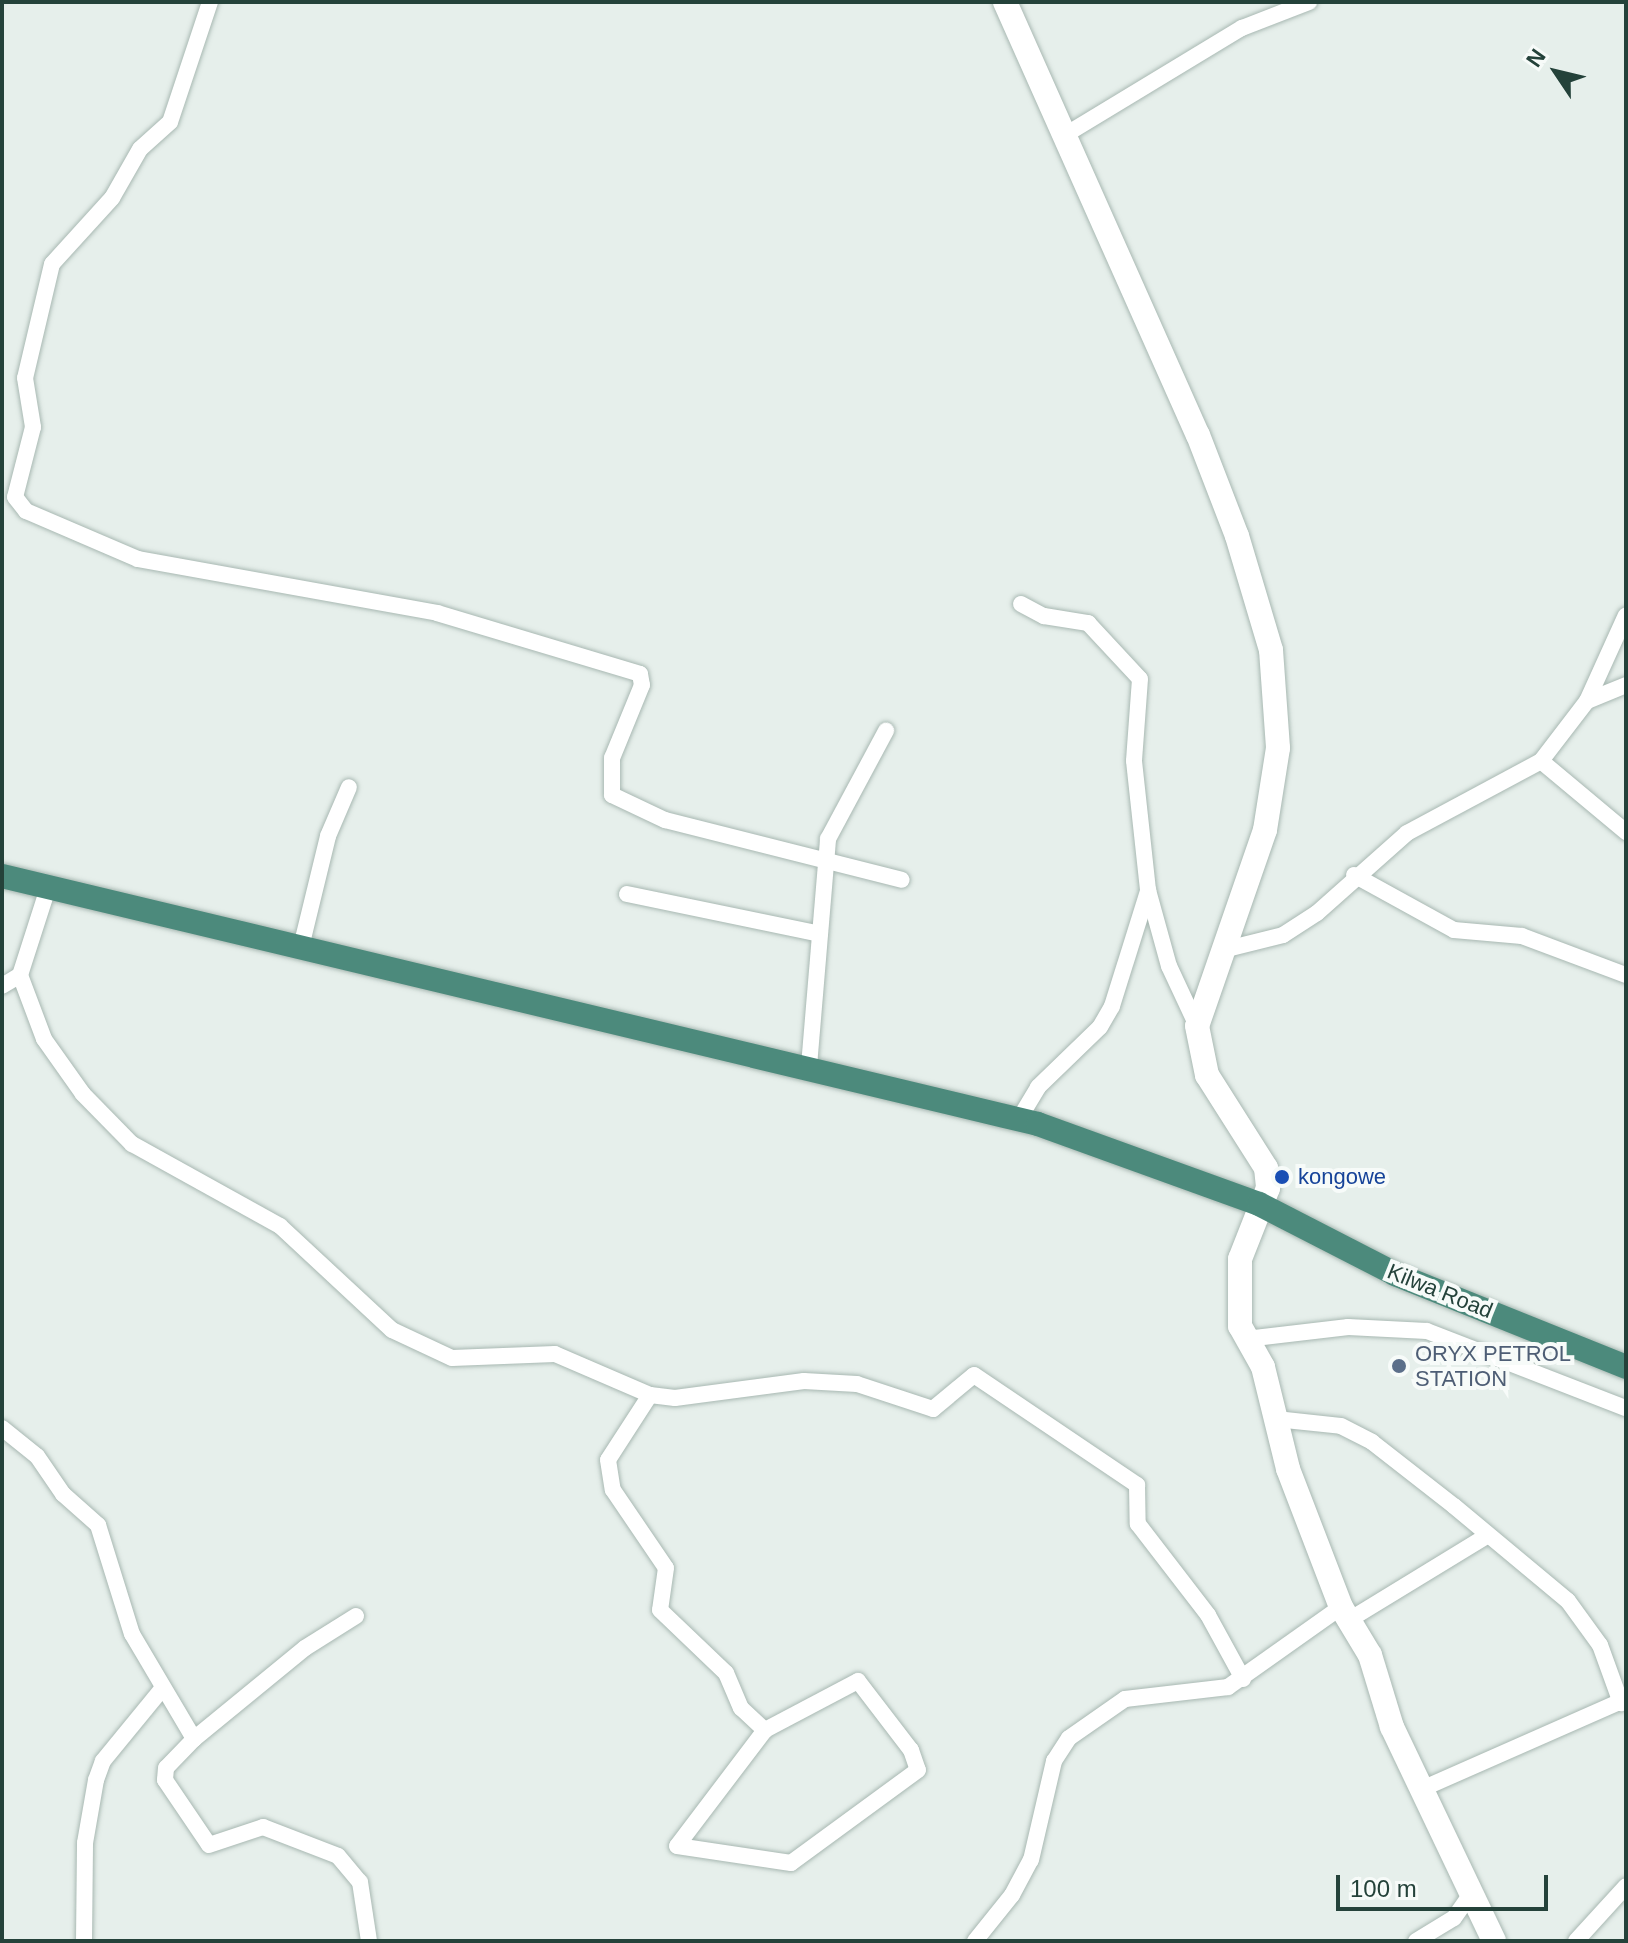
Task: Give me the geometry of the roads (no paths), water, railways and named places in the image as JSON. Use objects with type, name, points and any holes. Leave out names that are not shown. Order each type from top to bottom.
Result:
[{"type":"highway","name":"Kilwa Road","points":[[2,876],[809,1066],[1019,1119],[1259,1204],[1395,1274],[1626,1367]]},
{"type":"main road","points":[[1005,2],[1198,435],[1237,536],[1277,688],[1278,748],[1265,830],[1227,949],[1197,1026],[1207,1075],[1266,1168],[1268,1188],[1259,1204],[1237,1286],[1246,1339],[1260,1358],[1288,1469],[1345,1614],[1370,1655],[1392,1727],[1424,1788],[1494,1941]]},
{"type":"street","points":[[210,2],[170,122],[140,149],[112,198],[52,264],[25,378],[33,427],[17,470],[15,497],[26,511],[138,559],[437,613],[640,674],[642,685],[612,758],[612,795],[665,820],[824,864],[902,880]]},
{"type":"street","points":[[1065,135],[1242,28],[1309,2]]},
{"type":"street","points":[[1021,604],[1044,616],[1088,623],[1136,669],[1143,698],[1134,761],[1148,890],[1169,966],[1197,1026]]},
{"type":"street","points":[[1227,949],[1283,935],[1317,913],[1354,875],[1407,833],[1541,761],[1587,701],[1626,615]]},
{"type":"street","points":[[1587,701],[1626,685]]},
{"type":"street","points":[[809,1066],[824,864],[836,815],[886,731]]},
{"type":"street","points":[[1541,761],[1626,832]]},
{"type":"street","points":[[301,947],[328,836],[349,787]]},
{"type":"street","points":[[1354,875],[1454,930],[1522,936],[1626,975]]},
{"type":"street","points":[[48,888],[20,975],[44,1039],[106,1124],[280,1226],[392,1330],[452,1358],[555,1354],[650,1395],[675,1398],[804,1381],[857,1384],[933,1409],[974,1375],[1137,1485],[1138,1524],[1208,1615],[1243,1679]]},
{"type":"street","points":[[1019,1119],[1038,1087],[1100,1027],[1112,1006],[1148,890]]},
{"type":"street","points":[[627,894],[820,934]]},
{"type":"street","points":[[2,986],[20,975]]},
{"type":"street","points":[[1246,1339],[1348,1327],[1427,1331],[1626,1408]]},
{"type":"street","points":[[650,1395],[614,1447],[608,1476],[621,1507],[666,1568],[660,1610],[726,1673],[741,1708],[765,1730]]},
{"type":"street","points":[[1276,1419],[1341,1426],[1372,1442],[1575,1610],[1600,1645],[1624,1701],[1424,1788]]},
{"type":"street","points":[[2,1428],[37,1456],[63,1494],[98,1525],[132,1634],[194,1739]]},
{"type":"street","points":[[975,1941],[1012,1895],[1031,1860],[1054,1761],[1069,1738],[1125,1699],[1162,1691],[1199,1693],[1243,1679],[1345,1614],[1485,1537]]},
{"type":"street","points":[[356,1616],[305,1648],[194,1739],[166,1768],[165,1780],[201,1838],[218,1847],[263,1827],[338,1856],[360,1882],[369,1941]]},
{"type":"street","points":[[858,1681],[911,1750],[918,1770],[791,1863],[677,1846],[765,1730],[858,1681]]},
{"type":"street","points":[[84,1941],[85,1843],[96,1780],[103,1761],[162,1689]]},
{"type":"street","points":[[1576,1941],[1626,1886]]},
{"type":"street","points":[[1416,1941],[1454,1918],[1471,1894]]},
{"type":"place","name":"kongowe","points":[[1282,1177]]},
{"type":"place","name":"ORYX PETROL STATION","points":[[1399,1366]]}]
